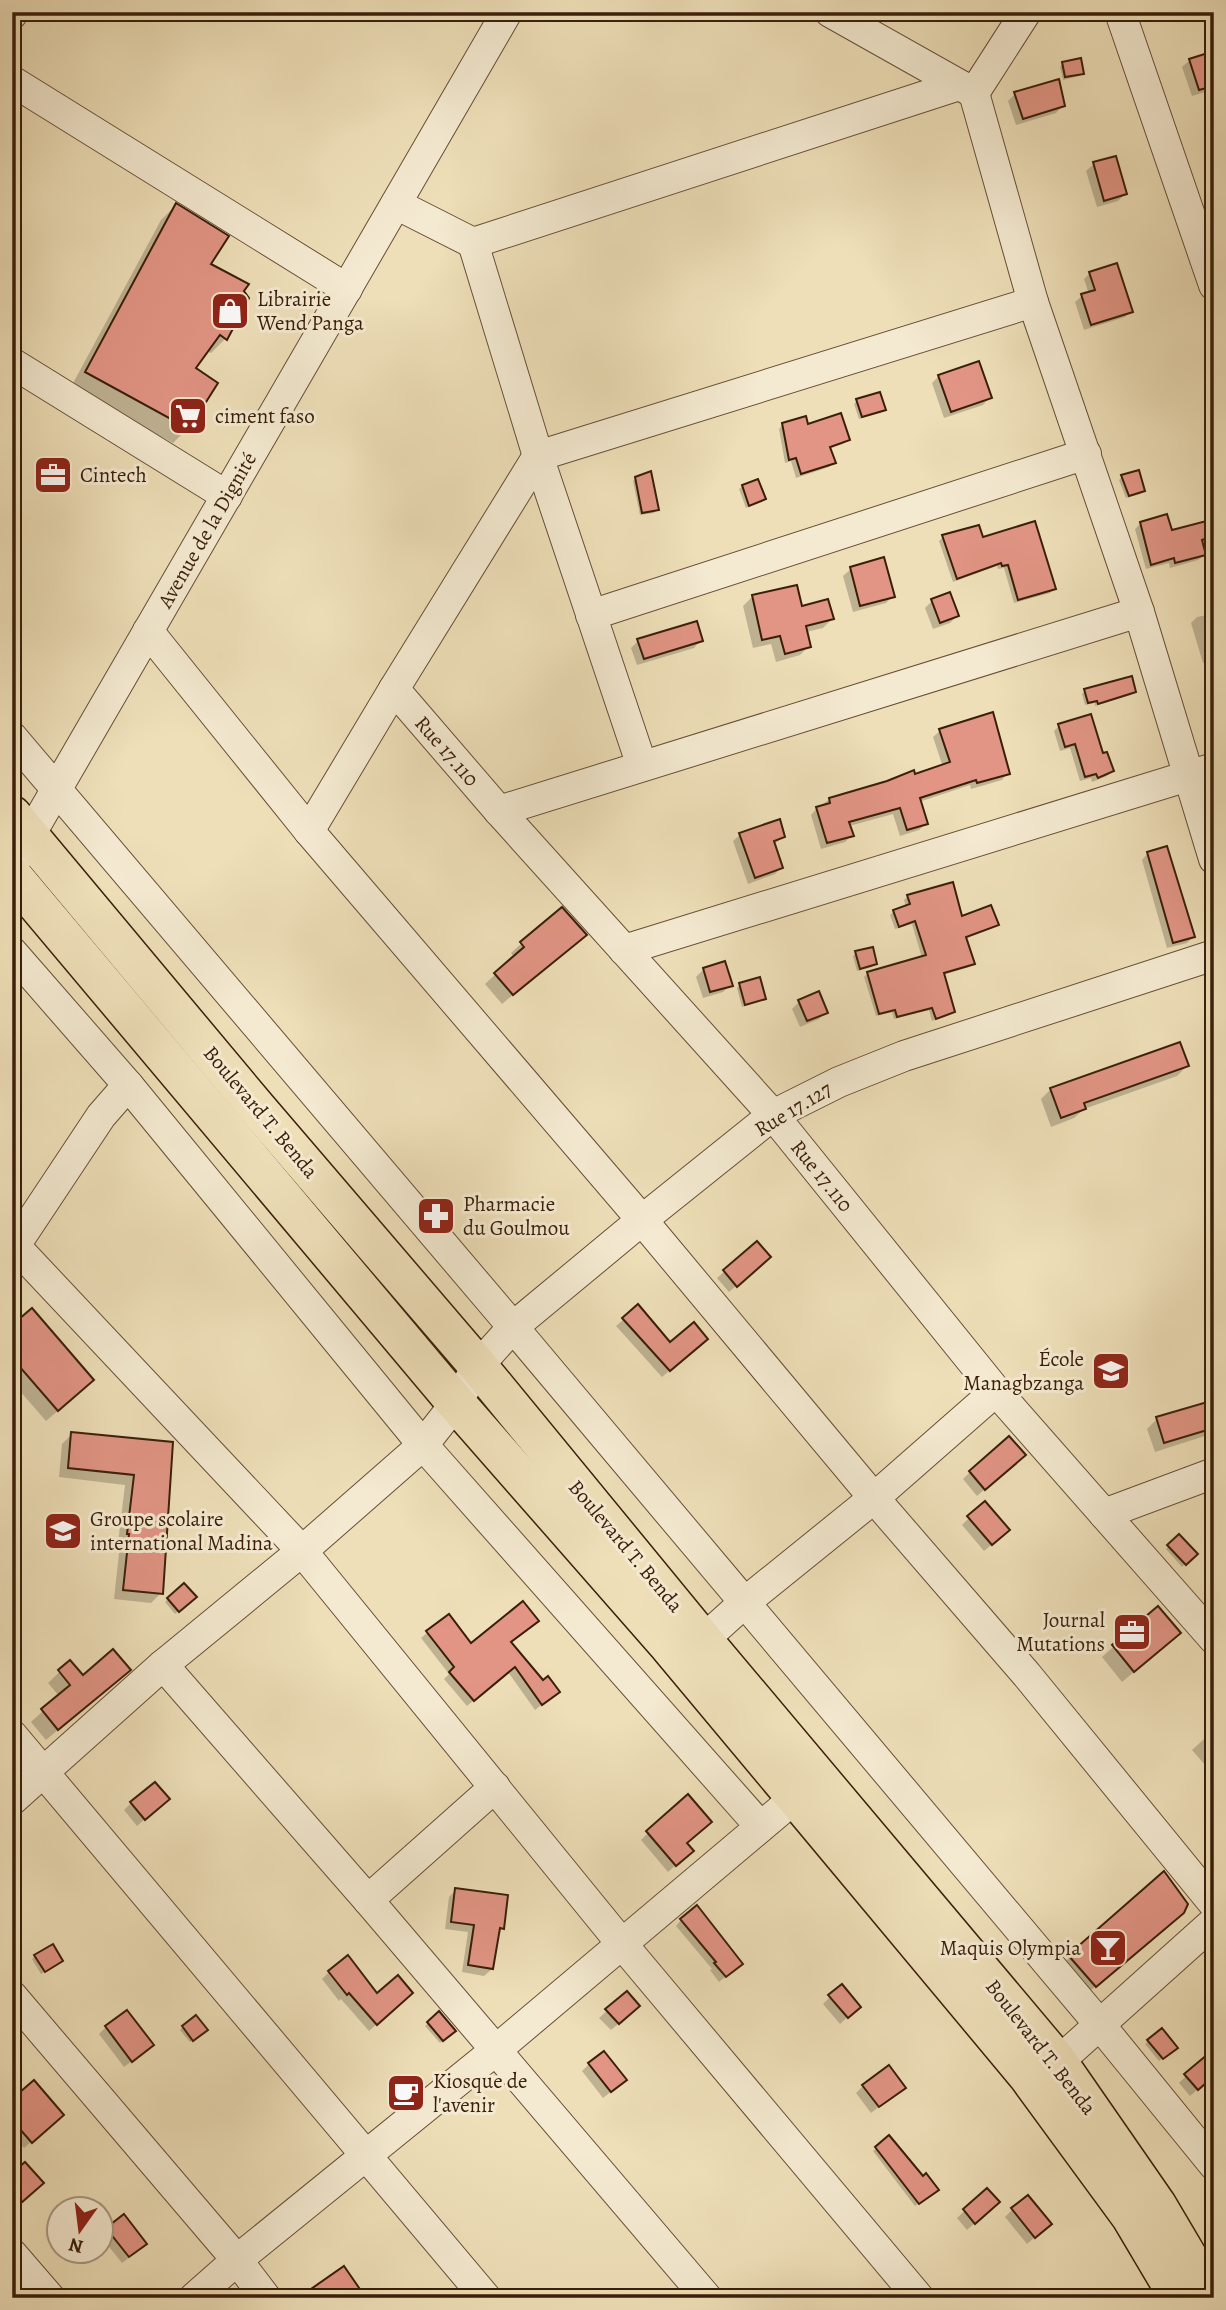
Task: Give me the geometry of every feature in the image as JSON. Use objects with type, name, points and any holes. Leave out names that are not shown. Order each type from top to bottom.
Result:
[{"type":"highway","name":"Boulevard T. Benda","points":[[18,839],[256,1107],[478,1366],[703,1640],[1058,2063],[1157,2205],[1212,2298]]},
{"type":"highway","name":"Boulevard T. Benda","points":[[12,875],[456,1403],[669,1646],[1027,2076],[1131,2217],[1179,2298]]},
{"type":"street","name":"Avenue de la Dignité","points":[[18,839],[56,790],[508,12]]},
{"type":"street","points":[[830,12],[966,89],[1033,302],[1139,612],[1201,772],[1214,859]]},
{"type":"street","points":[[396,204],[472,243],[966,89],[1026,12]]},
{"type":"street","points":[[1120,12],[1214,285]]},
{"type":"street","points":[[12,81],[347,289]]},
{"type":"street","points":[[472,243],[538,456],[642,766]]},
{"type":"street","points":[[309,831],[538,456],[1033,302]]},
{"type":"street","points":[[12,363],[227,496]]},
{"type":"street","points":[[591,615],[1086,454]]},
{"type":"street","points":[[499,811],[1139,612]]},
{"type":"street","points":[[148,631],[309,831],[1027,1675],[1214,1904]]},
{"type":"street","name":"Rue 17.110","points":[[394,689],[499,811],[774,1115],[996,1391],[1214,1639]]},
{"type":"street","points":[[12,737],[513,1327],[1100,2025],[1214,2165]]},
{"type":"street","points":[[624,950],[1201,772]]},
{"type":"street","points":[[12,952],[128,1085],[423,1446],[760,1826]]},
{"type":"street","name":"Rue 17.127","points":[[12,1800],[163,1665],[302,1551],[423,1446],[456,1403],[478,1366],[513,1327],[774,1115],[839,1082],[904,1056],[1214,955]]},
{"type":"street","points":[[128,1085],[101,1116],[13,1248],[302,1551],[622,1944],[919,2298]]},
{"type":"street","points":[[703,1640],[744,1603],[874,1498],[996,1391]]},
{"type":"street","points":[[1104,1514],[1214,1473]]},
{"type":"street","points":[[163,1665],[368,1900],[707,2298]]},
{"type":"street","points":[[12,1735],[482,2295]]},
{"type":"street","points":[[368,1900],[495,1787]]},
{"type":"street","points":[[194,2298],[496,2050],[795,1798]]},
{"type":"street","points":[[1058,2063],[1214,1923]]},
{"type":"street","points":[[12,1996],[237,2260],[266,2298]]},
{"type":"street","points":[[12,2255],[50,2298]]},
{"type":"building","points":[[1211,52],[1214,62],[1214,86],[1199,90],[1189,59]]},
{"type":"building","points":[[1081,58],[1084,74],[1065,77],[1062,62]]},
{"type":"building","points":[[1059,79],[1065,106],[1023,119],[1014,92]]},
{"type":"building","points":[[1116,156],[1127,194],[1104,201],[1093,162]]},
{"type":"building","points":[[176,203],[229,236],[211,264],[249,284],[244,291],[249,298],[227,340],[220,335],[196,368],[218,383],[189,429],[85,372]]},
{"type":"building","points":[[1117,263],[1133,312],[1091,325],[1081,294],[1095,290],[1089,272]]},
{"type":"building","points":[[979,361],[992,398],[951,412],[938,375]]},
{"type":"building","points":[[880,392],[886,410],[862,417],[856,399]]},
{"type":"building","points":[[841,413],[850,440],[830,447],[836,463],[801,474],[796,458],[789,460],[782,423],[806,416],[808,424]]},
{"type":"building","points":[[1139,470],[1145,491],[1129,496],[1121,475]]},
{"type":"building","points":[[651,471],[659,510],[642,513],[635,477]]},
{"type":"building","points":[[758,479],[766,499],[749,506],[742,485]]},
{"type":"building","points":[[1167,514],[1172,530],[1214,519],[1214,536],[1202,540],[1206,555],[1175,563],[1174,558],[1151,565],[1140,522]]},
{"type":"building","points":[[1035,521],[1056,589],[1018,600],[1008,565],[1002,566],[1001,563],[957,579],[942,535],[979,525],[983,537]]},
{"type":"building","points":[[884,557],[895,597],[860,606],[850,567]]},
{"type":"building","points":[[797,585],[802,606],[828,599],[834,619],[806,626],[811,647],[785,654],[780,636],[762,640],[752,595]]},
{"type":"building","points":[[950,592],[959,616],[940,623],[931,599]]},
{"type":"building","points":[[697,621],[703,641],[644,659],[637,639]]},
{"type":"building","points":[[1132,676],[1136,692],[1098,704],[1097,701],[1088,703],[1084,689]]},
{"type":"building","points":[[993,712],[1010,774],[977,783],[976,780],[920,798],[928,824],[907,830],[900,808],[849,822],[854,836],[827,843],[816,807],[830,803],[829,798],[914,770],[915,774],[950,762],[939,729]]},
{"type":"building","points":[[1091,714],[1103,753],[1107,752],[1114,771],[1098,778],[1096,774],[1085,777],[1075,744],[1065,747],[1058,724]]},
{"type":"building","points":[[780,819],[785,837],[774,841],[783,868],[755,878],[739,833]]},
{"type":"building","points":[[1167,846],[1195,937],[1173,943],[1147,852]]},
{"type":"building","points":[[953,882],[962,916],[991,905],[999,925],[966,937],[975,964],[944,973],[955,1012],[936,1019],[932,1008],[897,1017],[895,1010],[879,1014],[867,972],[926,955],[915,921],[899,927],[893,910],[910,904],[907,895]]},
{"type":"building","points":[[562,907],[587,935],[513,995],[494,973],[524,947],[520,942]]},
{"type":"building","points":[[873,947],[877,964],[860,969],[855,951]]},
{"type":"building","points":[[725,961],[733,986],[710,992],[703,968]]},
{"type":"building","points":[[760,977],[766,999],[745,1005],[739,983]]},
{"type":"building","points":[[819,991],[828,1013],[807,1021],[798,1000]]},
{"type":"building","points":[[1180,1042],[1189,1066],[1084,1103],[1086,1109],[1061,1118],[1050,1088]]},
{"type":"building","points":[[757,1241],[771,1257],[737,1287],[723,1270]]},
{"type":"building","points":[[638,1304],[670,1342],[694,1322],[708,1339],[670,1371],[622,1318]]},
{"type":"building","points":[[32,1308],[94,1380],[58,1411],[12,1358],[12,1325]]},
{"type":"building","points":[[1214,1400],[1214,1428],[1164,1443],[1156,1417]]},
{"type":"building","points":[[71,1432],[173,1442],[163,1594],[123,1590],[134,1475],[68,1468]]},
{"type":"building","points":[[1009,1436],[1026,1455],[985,1490],[969,1471]]},
{"type":"building","points":[[985,1501],[1010,1530],[992,1545],[967,1516]]},
{"type":"building","points":[[1179,1534],[1198,1554],[1186,1565],[1167,1545]]},
{"type":"building","points":[[184,1583],[197,1597],[179,1612],[167,1598]]},
{"type":"building","points":[[523,1601],[539,1621],[511,1642],[543,1680],[548,1676],[560,1692],[542,1705],[515,1667],[474,1701],[449,1672],[454,1667],[426,1631],[449,1614],[471,1643]]},
{"type":"building","points":[[1158,1606],[1181,1633],[1134,1672],[1112,1645]]},
{"type":"building","points":[[113,1649],[131,1670],[58,1730],[41,1709],[70,1685],[58,1670],[70,1660],[83,1675]]},
{"type":"building","points":[[155,1782],[170,1799],[145,1820],[130,1802]]},
{"type":"building","points":[[688,1794],[712,1822],[687,1843],[694,1851],[676,1866],[646,1831]]},
{"type":"building","points":[[1164,1871],[1188,1904],[1184,1913],[1096,1987],[1068,1955]]},
{"type":"building","points":[[455,1888],[508,1895],[504,1929],[500,1928],[493,1969],[468,1965],[474,1925],[451,1922]]},
{"type":"building","points":[[697,1905],[743,1964],[726,1977],[680,1919]]},
{"type":"building","points":[[53,1944],[63,1961],[45,1972],[34,1955]]},
{"type":"building","points":[[348,1955],[377,1993],[398,1975],[413,1993],[377,2025],[328,1971]]},
{"type":"building","points":[[842,1984],[861,2007],[848,2018],[828,1995]]},
{"type":"building","points":[[627,1991],[640,2006],[619,2024],[605,2009]]},
{"type":"building","points":[[127,2010],[154,2045],[132,2062],[105,2026]]},
{"type":"building","points":[[439,2011],[456,2031],[443,2041],[427,2022]]},
{"type":"building","points":[[196,2015],[208,2030],[193,2041],[182,2026]]},
{"type":"building","points":[[1162,2028],[1178,2048],[1163,2059],[1147,2040]]},
{"type":"building","points":[[1214,2049],[1214,2076],[1198,2090],[1184,2074]]},
{"type":"building","points":[[604,2051],[627,2080],[611,2092],[588,2063]]},
{"type":"building","points":[[889,2065],[906,2088],[879,2107],[862,2085]]},
{"type":"building","points":[[34,2080],[64,2115],[32,2143],[12,2120],[12,2099]]},
{"type":"building","points":[[889,2135],[923,2176],[926,2173],[939,2190],[919,2204],[875,2147]]},
{"type":"building","points":[[25,2162],[44,2183],[21,2203],[12,2193],[12,2173]]},
{"type":"building","points":[[987,2188],[1000,2202],[975,2224],[963,2209]]},
{"type":"building","points":[[1028,2195],[1052,2224],[1035,2238],[1011,2208]]},
{"type":"building","points":[[124,2214],[147,2244],[129,2257],[116,2241],[116,2220]]},
{"type":"building","points":[[344,2266],[366,2298],[298,2298]]},
{"type":"place","name":"Librairie Wend Panga","points":[[230,311]]},
{"type":"place","name":"ciment faso","points":[[188,416]]},
{"type":"place","name":"Cintech","points":[[53,475]]},
{"type":"place","name":"Pharmacie du Goulmou","points":[[436,1216]]},
{"type":"place","name":"École Managbzanga","points":[[1111,1371]]},
{"type":"place","name":"Groupe scolaire international Madina","points":[[63,1531]]},
{"type":"place","name":"Journal Mutations","points":[[1132,1632]]},
{"type":"place","name":"Maquis Olympia","points":[[1108,1948]]},
{"type":"place","name":"Kiosque de l'avenir","points":[[406,2093]]}]
